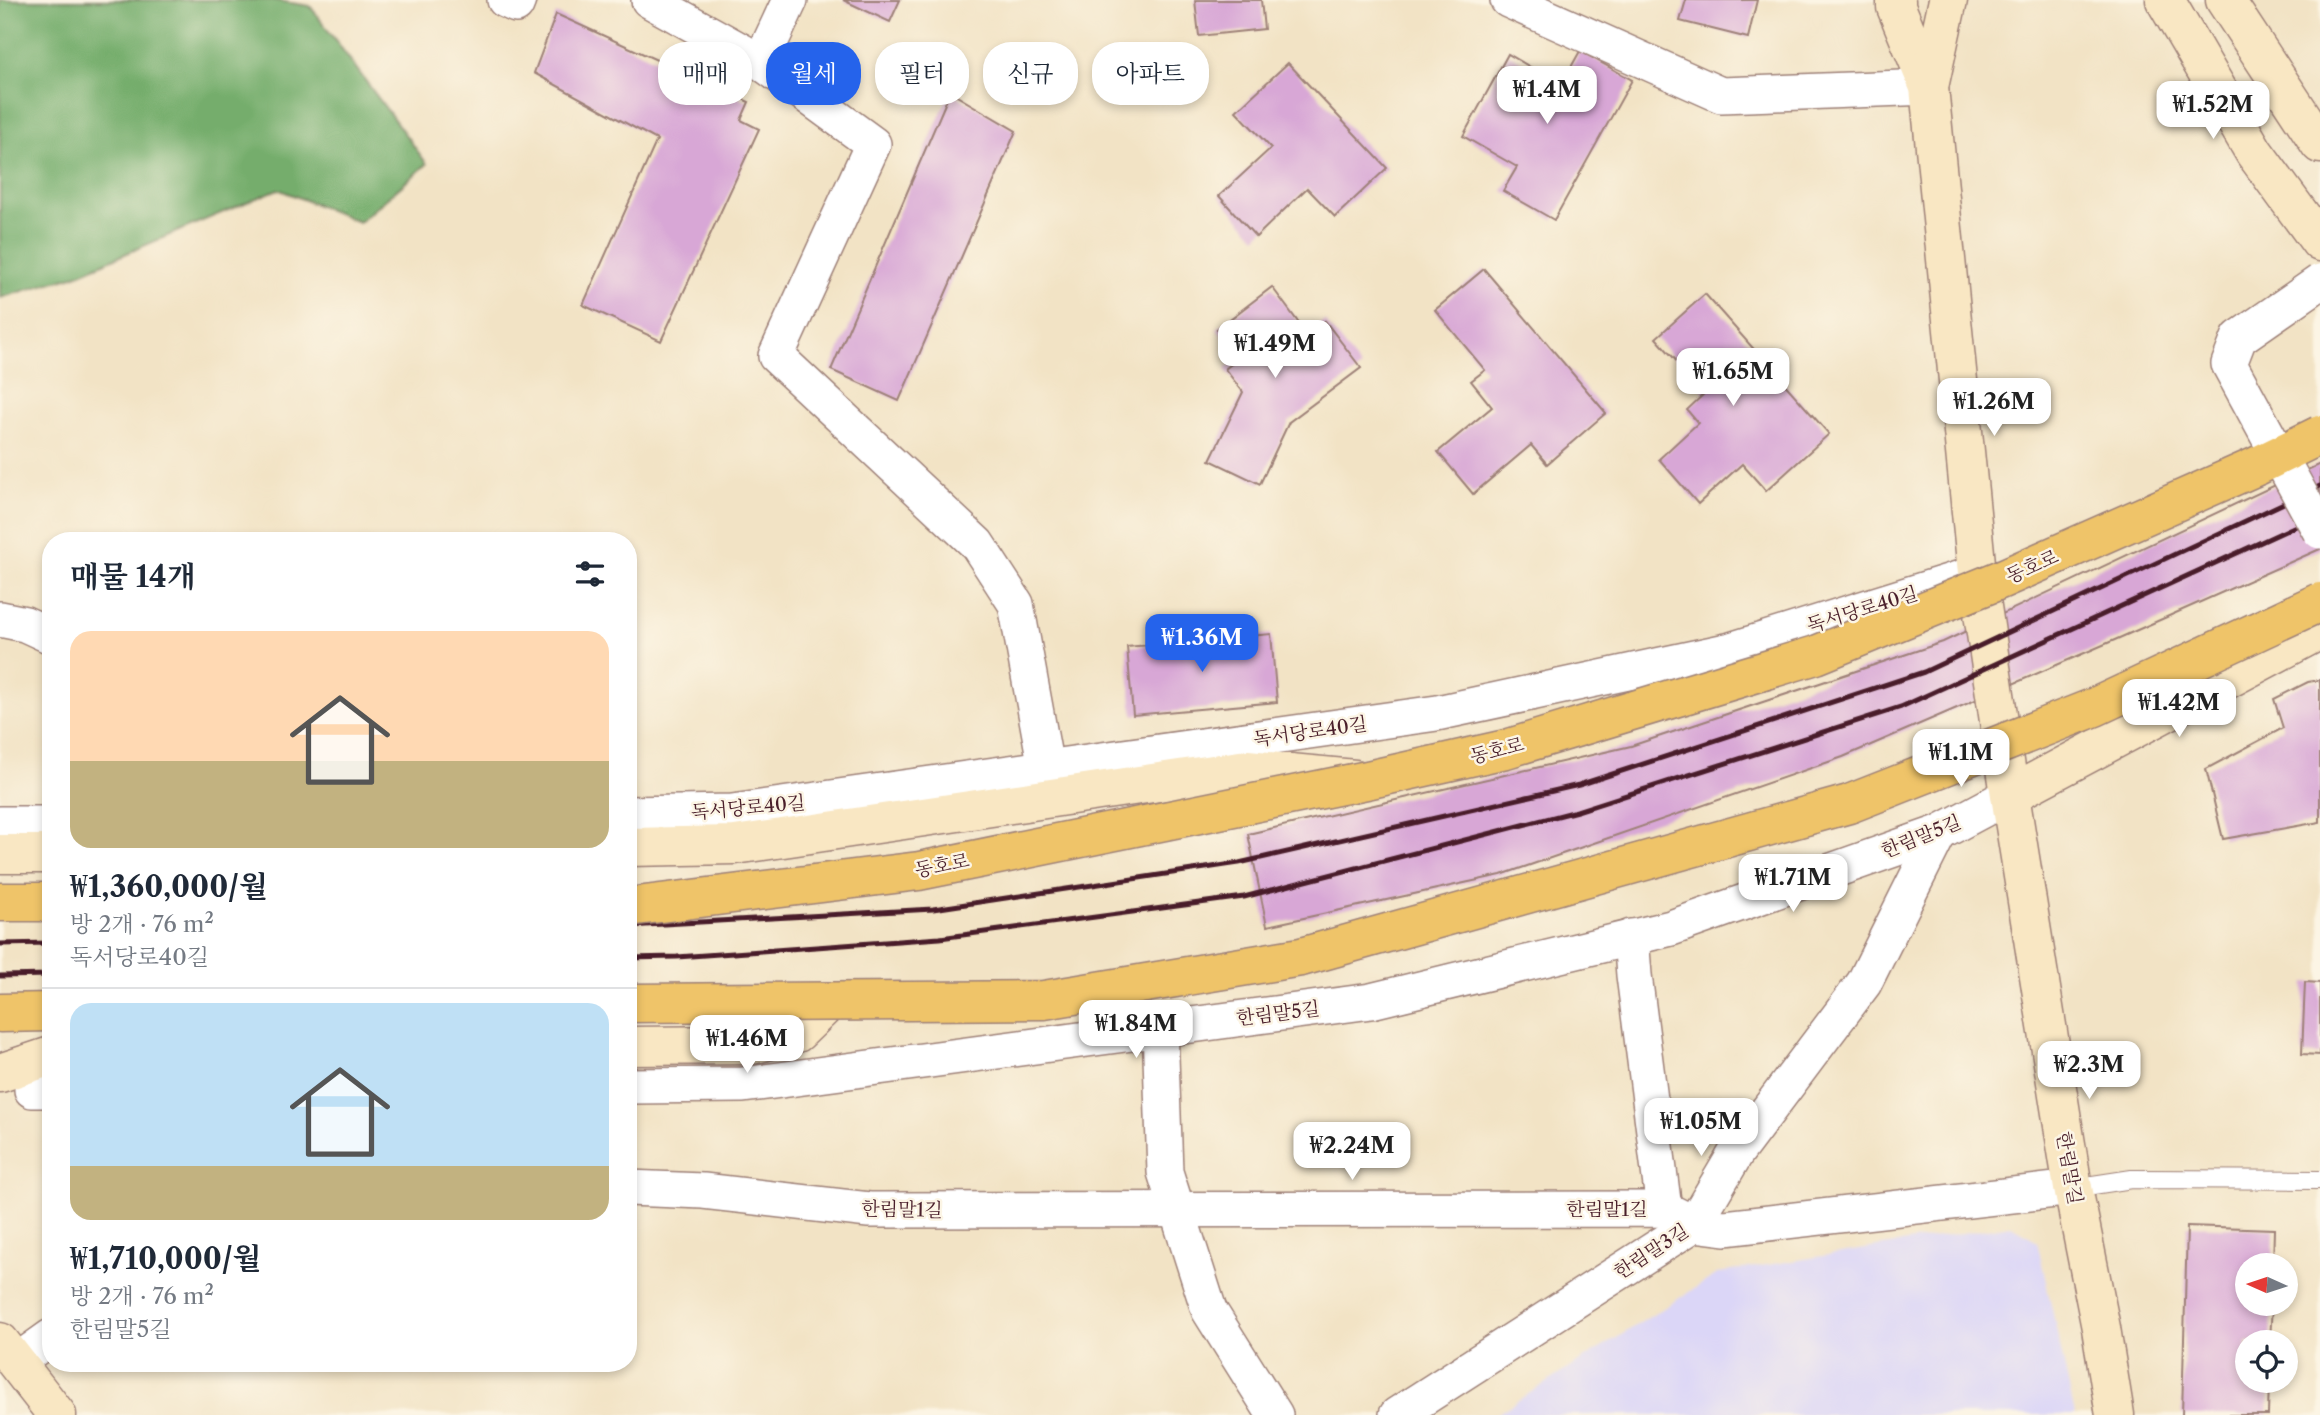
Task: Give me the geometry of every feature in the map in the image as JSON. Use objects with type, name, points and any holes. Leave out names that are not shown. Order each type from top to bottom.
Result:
[{"type":"main road","points":[[1896,0],[1896,7],[1929,88]]},
{"type":"main road","points":[[1929,88],[1948,0]]},
{"type":"main road","points":[[2165,0],[2253,152],[2320,242]]},
{"type":"main road","points":[[2225,0],[2320,144]]},
{"type":"main road","name":"한림말길","points":[[1929,88],[1977,573],[2073,1188],[2115,1415]]},
{"type":"main road","name":"동호로","points":[[637,906],[919,871],[1506,749],[1816,655],[2002,579],[2257,466],[2320,435]]},
{"type":"main road","points":[[637,1003],[1044,1000],[1301,957],[1849,804],[2095,707],[2320,602]]},
{"type":"main road","points":[[2010,795],[2320,630]]},
{"type":"main road","points":[[637,847],[735,845],[1247,769],[1367,780]]},
{"type":"main road","points":[[0,854],[42,854]]},
{"type":"main road","points":[[0,902],[42,902]]},
{"type":"main road","points":[[637,1046],[752,1045],[797,1033],[829,1002]]},
{"type":"main road","points":[[0,1013],[42,1012]]},
{"type":"main road","points":[[28,1084],[42,1067]]},
{"type":"main road","points":[[8,1352],[57,1415]]},
{"type":"street","points":[[505,0],[516,5],[518,0]]},
{"type":"street","points":[[649,0],[761,62],[873,144],[776,356],[977,544],[984,554],[1016,604],[1046,768]]},
{"type":"street","points":[[761,62],[790,0]]},
{"type":"street","points":[[1508,0],[1721,95],[1929,88]]},
{"type":"street","points":[[2320,282],[2239,338],[2229,364],[2320,531]]},
{"type":"street","name":"독서당로40길","points":[[637,814],[732,812],[1437,713],[1731,650],[1977,573]]},
{"type":"street","points":[[0,619],[25,624],[42,632]]},
{"type":"street","name":"한림말5길","points":[[637,1086],[743,1085],[1371,1001],[1671,928],[1939,832],[2010,795]]},
{"type":"street","points":[[0,824],[42,824]]},
{"type":"street","name":"한림말3길","points":[[1397,1415],[1679,1217],[1737,1153],[1864,984],[1939,832]]},
{"type":"street","points":[[1631,937],[1634,975],[1679,1217]]},
{"type":"street","points":[[1160,1028],[1165,1172],[1209,1310],[1275,1415]]},
{"type":"street","name":"한림말1길","points":[[637,1188],[703,1191],[869,1210],[1178,1210],[1679,1217],[1725,1228],[2073,1188]]},
{"type":"street","points":[[8,1352],[42,1339]]},
{"type":"lane","points":[[2073,1188],[2132,1179],[2320,1180]]},
{"type":"shaded area","points":[[2011,1225],[2037,1241],[2075,1415],[1495,1415],[1719,1273]]},
{"type":"green space","points":[[0,0],[272,0],[310,6],[427,164],[359,222],[278,189],[73,276],[0,298]]},
{"type":"building","points":[[843,0],[900,0],[890,22]]},
{"type":"building","points":[[1195,0],[1261,0],[1264,29],[1199,36]]},
{"type":"building","points":[[1686,0],[1757,0],[1748,38],[1680,21]]},
{"type":"building","points":[[556,14],[658,61],[658,105],[748,105],[741,120],[759,129],[661,341],[583,305],[657,140],[534,73]]},
{"type":"building","points":[[1580,51],[1632,80],[1554,220],[1503,191],[1517,167],[1463,136],[1508,54],[1561,85]]},
{"type":"building","points":[[1288,63],[1387,168],[1335,217],[1307,188],[1256,237],[1219,196],[1271,148],[1236,111]]},
{"type":"building","points":[[969,103],[1016,131],[899,401],[831,370],[944,105]]},
{"type":"building","points":[[1484,269],[1606,413],[1547,464],[1531,445],[1473,494],[1438,452],[1492,407],[1471,381],[1485,370],[1435,310]]},
{"type":"building","points":[[1272,287],[1307,334],[1325,321],[1361,368],[1289,422],[1260,484],[1210,460],[1243,392],[1225,369],[1239,358],[1217,329]]},
{"type":"building","points":[[1705,294],[1829,434],[1766,491],[1742,464],[1698,504],[1659,459],[1698,423],[1687,410],[1705,393],[1656,338]]},
{"type":"building","points":[[2320,464],[2320,549],[2117,639],[1843,757],[1501,875],[1267,926],[1248,834],[1631,746],[1943,642]]},
{"type":"building","points":[[1271,634],[1277,702],[1133,715],[1127,647]]},
{"type":"building","points":[[2320,680],[2320,822],[2223,839],[2206,769],[2283,728],[2274,699],[2308,682]]},
{"type":"building","points":[[2305,982],[2320,983],[2320,1055],[2302,1054]]},
{"type":"building","points":[[2187,1226],[2274,1229],[2273,1253],[2235,1253],[2235,1316],[2271,1316],[2271,1330],[2235,1330],[2235,1393],[2269,1393],[2268,1415],[2182,1415]]},
{"type":"railway","points":[[637,925],[933,909],[1239,863],[1579,785],[1924,672],[2320,486]]},
{"type":"railway","points":[[637,958],[940,938],[1244,897],[1577,811],[1901,707],[2320,515]]},
{"type":"railway","points":[[0,944],[42,943]]},
{"type":"railway","points":[[0,976],[42,975]]}]
